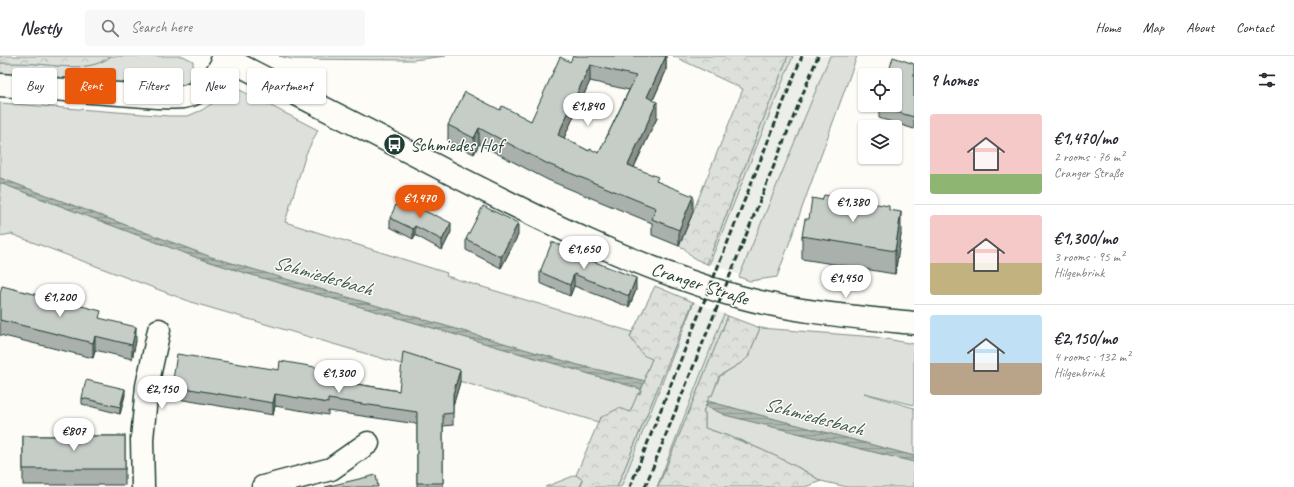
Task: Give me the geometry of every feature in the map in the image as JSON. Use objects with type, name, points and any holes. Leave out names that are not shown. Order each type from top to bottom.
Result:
[{"type":"street","points":[[0,85],[158,97],[183,97],[197,92],[211,81],[224,57]]},
{"type":"street","name":"Cranger Straße","points":[[224,57],[535,216],[631,260],[736,296],[849,317],[914,323]]},
{"type":"street","points":[[143,487],[142,439],[147,386],[159,330]]},
{"type":"street","points":[[263,487],[331,469],[368,443]]},
{"type":"shaded area","points":[[793,56],[830,56],[740,275],[710,263]]},
{"type":"shaded area","points":[[0,178],[211,257],[578,365],[645,381],[641,389],[242,272],[198,258],[0,183]]},
{"type":"shaded area","points":[[694,302],[724,314],[657,487],[621,487]]},
{"type":"shaded area","points":[[707,401],[914,456],[914,462],[725,415],[706,406]]},
{"type":"green space","points":[[0,56],[111,56],[95,64],[66,67],[28,63],[0,63]]},
{"type":"green space","points":[[111,56],[183,56],[193,61],[193,68],[191,68],[190,80],[183,85],[183,68],[124,68],[124,84],[116,83],[116,68],[65,68],[65,79],[57,79],[57,68],[12,68],[12,75],[0,74],[0,63],[28,63],[76,67],[103,61]]},
{"type":"green space","points":[[279,56],[446,56],[413,60],[292,59]]},
{"type":"green space","points":[[673,56],[788,56],[707,264],[693,258],[684,248],[679,246],[743,89]]},
{"type":"green space","points":[[788,56],[793,56],[709,265],[707,264]]},
{"type":"green space","points":[[830,56],[857,56],[777,277],[750,281],[739,277]]},
{"type":"green space","points":[[239,90],[247,94],[247,104],[267,104],[318,130],[306,154],[285,222],[447,273],[446,276],[632,332],[630,337],[652,359],[645,376],[647,377],[645,381],[578,365],[211,257],[0,178],[0,103],[169,116],[188,116],[211,104],[239,104]]},
{"type":"green space","points":[[0,183],[198,258],[641,389],[630,412],[600,418],[598,422],[194,303],[11,234],[0,236]]},
{"type":"green space","points":[[655,286],[693,302],[617,487],[580,487],[583,480],[576,475],[600,418],[619,408],[630,412],[638,393],[640,394],[652,359],[643,355],[630,337]]},
{"type":"green space","points":[[693,302],[621,487],[617,487]]},
{"type":"green space","points":[[724,314],[728,316],[657,487]]},
{"type":"green space","points":[[728,316],[760,328],[748,357],[719,376],[712,396],[710,395],[703,412],[705,413],[705,428],[765,451],[821,481],[805,487],[658,487]]},
{"type":"green space","points":[[760,328],[875,337],[914,344],[914,405],[864,393],[914,408],[914,456],[707,401],[710,395],[712,395],[720,376],[748,357]]},
{"type":"green space","points":[[706,406],[725,415],[914,462],[914,487],[847,487],[821,481],[773,455],[740,440],[705,428],[705,413],[703,412]]},
{"type":"green space","points":[[576,475],[583,480],[580,487],[545,487]]},
{"type":"building","points":[[573,56],[666,56],[647,97],[657,102],[628,165],[658,177],[656,181],[693,196],[679,230],[652,219],[656,208],[548,164],[479,128],[474,138],[448,125],[465,92],[500,110],[502,106],[531,121],[560,57],[570,62]],"holes":[[[590,65],[636,76],[599,153],[590,149],[589,151],[558,135]]]},
{"type":"building","points":[[893,57],[914,64],[914,117],[896,112],[902,112],[902,68],[890,68]]},
{"type":"building","points":[[824,195],[889,206],[889,210],[901,212],[895,251],[802,236],[805,219],[809,219],[812,198],[822,200]]},
{"type":"building","points":[[399,198],[451,223],[442,240],[415,226],[413,229],[390,218]]},
{"type":"building","points":[[483,206],[518,223],[501,257],[466,239]]},
{"type":"building","points":[[552,242],[582,255],[582,257],[636,278],[629,296],[574,274],[570,285],[540,272]]},
{"type":"building","points":[[2,286],[101,311],[99,318],[136,327],[132,345],[95,336],[93,343],[0,320],[0,293]]},
{"type":"building","points":[[403,352],[460,370],[453,394],[453,413],[443,414],[443,483],[417,483],[417,412],[328,399],[328,403],[275,394],[273,403],[172,386],[177,354],[279,370],[280,361],[333,370],[331,380],[399,391]]},
{"type":"building","points":[[86,380],[125,389],[120,407],[82,398]]},
{"type":"building","points":[[23,436],[125,436],[125,469],[23,469]]},
{"type":"building","points":[[376,475],[378,487],[325,487]]},
{"type":"railway","points":[[630,487],[802,56]]},
{"type":"railway","points":[[645,487],[818,56]]},
{"type":"place","name":"Schmiedes Hof","points":[[394,144]]},
{"type":"water label","name":"Schmiedesbach","points":[[323,275]]},
{"type":"water label","name":"Schmiedesbach","points":[[814,416]]}]
